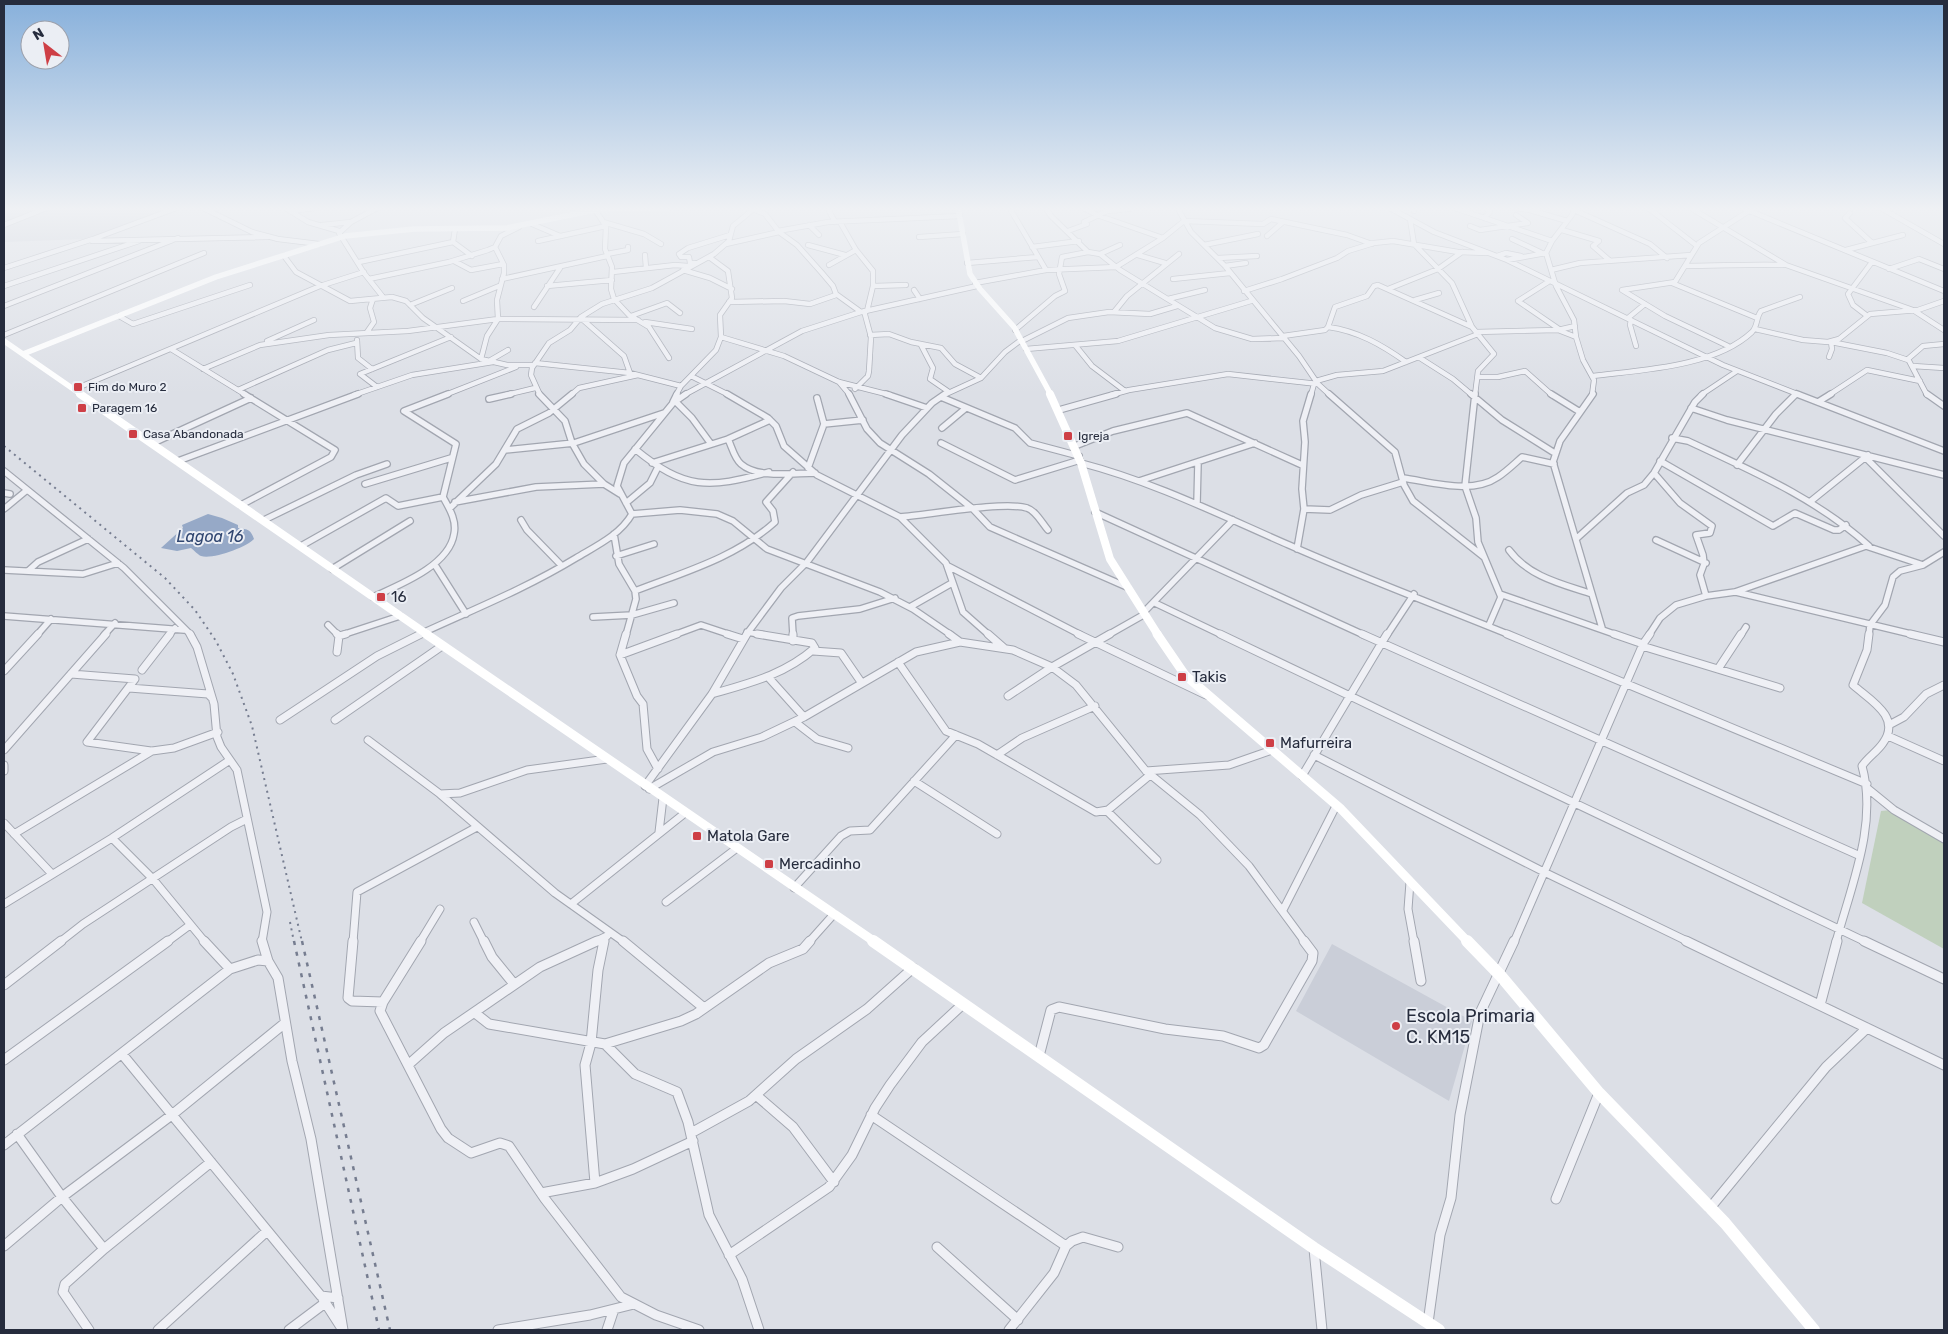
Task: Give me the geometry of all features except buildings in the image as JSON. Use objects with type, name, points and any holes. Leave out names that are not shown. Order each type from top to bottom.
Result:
[{"type":"street","points":[[4,286],[54,269]]},
{"type":"street","points":[[4,306],[98,269]]},
{"type":"street","points":[[4,335],[164,269]]},
{"type":"street","points":[[23,354],[239,269]]},
{"type":"street","points":[[294,269],[320,286],[353,302],[383,297],[397,297],[481,359],[519,366]]},
{"type":"street","points":[[363,269],[383,297]]},
{"type":"street","points":[[369,278],[413,269]]},
{"type":"street","points":[[481,359],[487,336],[498,319],[499,286],[503,269]]},
{"type":"street","points":[[502,278],[553,269]]},
{"type":"street","points":[[534,307],[559,269]]},
{"type":"street","points":[[636,269],[613,272],[614,299],[631,316],[649,327],[669,358]]},
{"type":"street","points":[[632,514],[616,486],[621,468],[674,402],[681,386],[712,355],[721,337],[720,315],[730,302],[733,294],[728,271],[726,269]]},
{"type":"street","points":[[819,269],[830,282],[836,294],[864,311]]},
{"type":"street","points":[[851,396],[856,386],[868,376],[870,335],[864,311],[873,286],[872,269]]},
{"type":"street","points":[[970,269],[976,284],[1015,330],[1059,410],[1080,459],[1110,559],[1175,664],[1210,697],[1336,806],[1500,975],[1599,1093],[1710,1208],[1765,1269],[1814,1330]]},
{"type":"street","points":[[674,402],[705,383],[802,331],[864,311],[976,284],[1056,269]]},
{"type":"street","points":[[1015,330],[1055,296],[1065,291],[1060,285],[1059,269]]},
{"type":"street","points":[[1120,269],[1196,319],[1215,328],[1245,338],[1284,337],[1328,328],[1340,328],[1371,338],[1406,362]]},
{"type":"street","points":[[1114,312],[1127,296],[1157,269]]},
{"type":"street","points":[[1227,269],[1284,337],[1316,383],[1395,452],[1408,494],[1418,507],[1484,557]]},
{"type":"street","points":[[1244,291],[1308,269]]},
{"type":"street","points":[[1388,289],[1437,269]]},
{"type":"street","points":[[1438,269],[1455,288],[1472,327],[1494,354],[1480,367],[1474,396],[1472,432],[1465,468],[1465,486],[1476,518],[1478,542],[1501,598],[1489,625]]},
{"type":"street","points":[[1524,269],[1706,358],[1944,451]]},
{"type":"street","points":[[1554,269],[1551,270],[1556,286],[1571,314],[1576,337],[1584,361],[1593,376],[1595,389],[1553,452],[1554,464],[1602,628]]},
{"type":"street","points":[[1672,283],[1683,269]]},
{"type":"street","points":[[1799,269],[1913,310],[1944,330]]},
{"type":"street","points":[[1866,269],[1848,294],[1851,302],[1866,315]]},
{"type":"street","points":[[1889,269],[1944,291]]},
{"type":"street","points":[[620,494],[604,484],[589,471],[572,443],[565,422],[554,409],[542,400],[535,388],[531,375],[534,364],[544,348],[570,330],[581,319],[614,299],[652,288],[683,270],[710,278],[732,289]]},
{"type":"street","points":[[75,389],[320,286],[364,272]]},
{"type":"street","points":[[1173,279],[1230,273]]},
{"type":"street","points":[[547,286],[612,280]]},
{"type":"street","points":[[1548,282],[1518,301],[1559,330],[1576,337]]},
{"type":"street","points":[[1728,346],[1645,304],[1622,290],[1672,283],[1698,292],[1757,318]]},
{"type":"street","points":[[118,316],[133,324],[170,311],[204,303],[250,285]]},
{"type":"street","points":[[873,286],[906,285]]},
{"type":"street","points":[[1328,328],[1335,307],[1367,296],[1376,285],[1415,300],[1448,318],[1472,327]]},
{"type":"street","points":[[463,301],[499,286]]},
{"type":"street","points":[[410,305],[452,288]]},
{"type":"street","points":[[914,290],[920,299]]},
{"type":"street","points":[[1168,299],[1205,290]]},
{"type":"street","points":[[1415,300],[1439,293]]},
{"type":"street","points":[[730,302],[784,301],[810,304],[836,294]]},
{"type":"street","points":[[1593,376],[1706,358],[1746,337],[1755,329],[1757,318],[1761,311],[1800,297]]},
{"type":"street","points":[[367,332],[374,322],[370,308],[373,299]]},
{"type":"street","points":[[1026,350],[1118,341],[1252,301]]},
{"type":"street","points":[[1829,342],[1839,339],[1866,315],[1913,310],[1944,301]]},
{"type":"street","points":[[631,316],[667,303],[680,313]]},
{"type":"street","points":[[1629,319],[1645,304]]},
{"type":"street","points":[[647,788],[658,769],[712,694],[747,632],[781,588],[806,562],[890,449],[927,408],[941,396],[981,378],[1005,352],[1021,340],[1068,318],[1114,312],[1150,314],[1176,306]]},
{"type":"street","points":[[260,345],[359,332],[408,331],[498,319],[640,321],[692,329]]},
{"type":"street","points":[[581,319],[624,356],[630,373]]},
{"type":"street","points":[[1629,319],[1636,346]]},
{"type":"street","points":[[203,369],[314,320]]},
{"type":"street","points":[[1059,410],[1125,391],[1234,373],[1316,383],[1337,375],[1383,370],[1420,358],[1477,333],[1559,330],[1575,326]]},
{"type":"street","points":[[1755,329],[1809,341],[1829,342],[1887,353],[1908,360],[1928,396],[1944,406]]},
{"type":"street","points":[[359,332],[356,343],[358,358],[372,369]]},
{"type":"street","points":[[870,335],[889,334],[921,345],[941,348],[955,364],[981,378]]},
{"type":"street","points":[[376,387],[359,375],[451,337]]},
{"type":"street","points":[[721,337],[784,356],[838,382],[927,408]]},
{"type":"street","points":[[4,341],[647,788],[913,968],[1430,1328],[1440,1235],[1450,1198],[1460,1115],[1472,1062],[1480,1013],[1500,975],[1643,645],[1660,618],[1676,605],[1706,596],[1735,592],[1773,577],[1869,546]]},
{"type":"street","points":[[1829,342],[1832,349],[1829,357]]},
{"type":"street","points":[[1908,360],[1914,351],[1926,344],[1936,342],[1944,344]]},
{"type":"street","points":[[238,390],[328,350],[356,343]]},
{"type":"street","points":[[921,345],[924,354],[933,368],[930,379],[949,392]]},
{"type":"street","points":[[1076,345],[1092,366],[1125,391]]},
{"type":"street","points":[[171,349],[335,450],[335,453],[241,504]]},
{"type":"street","points":[[178,461],[376,387],[423,372],[464,368],[491,361],[508,350]]},
{"type":"street","points":[[1420,358],[1453,379],[1502,420],[1553,452]]},
{"type":"street","points":[[442,497],[451,458],[456,446],[454,442],[404,411],[519,366],[534,364],[630,373],[681,386]]},
{"type":"street","points":[[1913,366],[1944,368]]},
{"type":"street","points":[[1818,402],[1867,370],[1920,381]]},
{"type":"street","points":[[1576,539],[1627,494],[1647,482],[1691,408],[1706,390],[1737,371]]},
{"type":"street","points":[[1478,377],[1498,378],[1526,372],[1557,399],[1580,412]]},
{"type":"street","points":[[452,505],[496,464],[517,429],[554,409],[579,388],[638,375]]},
{"type":"street","points":[[691,376],[726,393],[770,420],[776,426],[784,446],[815,473],[900,517],[940,555],[948,566],[963,612],[1004,648]]},
{"type":"street","points":[[838,382],[851,396],[863,420],[880,443],[929,474],[996,530],[1127,587]]},
{"type":"street","points":[[1297,549],[1304,509],[1302,465],[1306,442],[1304,421],[1316,383]]},
{"type":"street","points":[[489,399],[535,388]]},
{"type":"street","points":[[1737,465],[1776,414],[1796,394]]},
{"type":"street","points":[[941,396],[1015,428],[1030,443],[1116,471],[1197,503],[1297,549],[1414,594],[1628,682],[1867,786],[1894,810],[1944,839]]},
{"type":"street","points":[[153,443],[251,398]]},
{"type":"street","points":[[808,468],[824,424],[817,398]]},
{"type":"street","points":[[674,402],[684,409],[711,444]]},
{"type":"street","points":[[942,428],[966,408]]},
{"type":"street","points":[[1691,408],[1867,457],[1944,475]]},
{"type":"street","points":[[505,450],[572,443],[666,412],[684,409]]},
{"type":"street","points":[[1075,446],[1113,431],[1187,413],[1302,465]]},
{"type":"street","points":[[652,463],[728,439],[770,420]]},
{"type":"street","points":[[824,424],[863,420]]},
{"type":"street","points":[[1677,431],[1688,441]]},
{"type":"street","points":[[1672,438],[1688,441],[1811,501],[1846,525],[1869,546],[1923,565]]},
{"type":"street","points":[[728,439],[741,464],[769,472]]},
{"type":"street","points":[[942,443],[1015,480],[1080,459]]},
{"type":"street","points":[[1139,481],[1158,473],[1198,463],[1213,456],[1255,443]]},
{"type":"street","points":[[635,449],[669,474],[688,482],[724,481],[769,472],[815,473]]},
{"type":"street","points":[[1811,501],[1867,457]]},
{"type":"street","points":[[1867,457],[1910,505],[1944,536]]},
{"type":"street","points":[[365,484],[451,458]]},
{"type":"street","points":[[1304,509],[1330,510],[1361,495],[1403,480],[1465,486],[1485,483],[1497,478],[1522,458],[1554,464]]},
{"type":"street","points":[[1660,461],[1773,526],[1795,513],[1834,530],[1839,530],[1846,525]]},
{"type":"street","points":[[1197,503],[1198,463]]},
{"type":"street","points":[[264,520],[356,475],[386,464]]},
{"type":"street","points":[[626,503],[648,485],[656,474],[658,467]]},
{"type":"street","points":[[4,471],[118,563],[186,630],[198,647],[221,747],[237,770],[267,912],[261,939],[268,961],[278,978],[285,1023],[311,1140],[343,1330]]},
{"type":"street","points":[[635,591],[713,561],[752,540],[775,522],[773,510],[766,502],[793,472]]},
{"type":"street","points":[[1654,473],[1680,503],[1712,526],[1710,532],[1696,536],[1706,564]]},
{"type":"street","points":[[1647,482],[1663,482]]},
{"type":"street","points":[[452,505],[536,487],[604,484]]},
{"type":"street","points":[[4,509],[27,490]]},
{"type":"street","points":[[373,597],[435,564],[443,557],[453,540],[455,526],[452,505],[442,497]]},
{"type":"street","points":[[301,546],[386,498],[398,506],[442,497]]},
{"type":"street","points":[[900,517],[944,514],[973,509],[1026,508],[1033,512],[1048,530]]},
{"type":"street","points":[[632,514],[683,510],[730,519],[752,540],[768,549],[806,562],[895,598],[960,642]]},
{"type":"street","points":[[1095,512],[1196,560],[1858,855]]},
{"type":"street","points":[[280,720],[312,701],[345,675],[423,632],[521,590],[614,534],[630,519],[632,514]]},
{"type":"street","points":[[521,520],[562,566]]},
{"type":"street","points":[[1008,696],[1052,667],[1097,643],[1145,613],[1233,520]]},
{"type":"street","points":[[332,569],[410,521]]},
{"type":"street","points":[[614,534],[616,556],[623,574],[635,591],[636,599],[620,655],[637,696],[643,704],[647,731],[645,740],[658,769]]},
{"type":"street","points":[[28,571],[38,562],[88,539]]},
{"type":"street","points":[[1460,540],[1478,542]]},
{"type":"street","points":[[1656,540],[1706,564]]},
{"type":"street","points":[[616,556],[654,544]]},
{"type":"street","points":[[1509,550],[1514,559],[1528,568],[1592,594]]},
{"type":"street","points":[[1820,1005],[1866,824],[1867,786],[1862,766],[1866,758],[1888,736],[1889,725],[1880,706],[1853,685],[1867,650],[1870,625],[1885,605],[1893,577],[1900,571],[1923,565],[1944,552]]},
{"type":"street","points":[[1906,559],[1910,568]]},
{"type":"street","points":[[4,570],[83,574],[118,563]]},
{"type":"street","points":[[435,564],[466,614]]},
{"type":"street","points":[[1706,564],[1700,574],[1706,596]]},
{"type":"street","points":[[948,566],[1176,683],[1210,697]]},
{"type":"street","points":[[910,607],[952,583]]},
{"type":"street","points":[[1735,592],[1944,642]]},
{"type":"street","points":[[1302,776],[1382,642],[1414,594]]},
{"type":"street","points":[[1500,594],[1602,628],[1643,645],[1780,688]]},
{"type":"street","points":[[793,640],[792,618],[820,610],[837,611],[877,606],[895,598]]},
{"type":"street","points":[[593,617],[632,615],[674,603]]},
{"type":"street","points":[[1154,603],[1349,698],[1944,979]]},
{"type":"street","points":[[4,616],[115,623],[186,630]]},
{"type":"street","points":[[339,636],[400,616]]},
{"type":"street","points":[[4,671],[51,619]]},
{"type":"street","points":[[4,750],[115,623]]},
{"type":"street","points":[[620,655],[701,625],[743,639]]},
{"type":"street","points":[[328,626],[339,636]]},
{"type":"street","points":[[1718,669],[1746,627]]},
{"type":"street","points":[[142,670],[175,628]]},
{"type":"street","points":[[747,632],[812,643],[813,651]]},
{"type":"street","points":[[337,652],[339,636]]},
{"type":"street","points":[[647,788],[713,752],[762,737],[795,722],[861,682],[916,652],[960,642],[1004,648],[1052,667],[1076,685],[1148,773],[1200,815],[1249,866],[1313,953],[1312,960],[1262,1046],[1255,1047],[1223,1036],[1165,1029],[1060,1007],[1051,1010],[1039,1056]]},
{"type":"street","points":[[335,720],[410,670],[442,646]]},
{"type":"street","points":[[712,694],[770,678],[813,651],[841,653],[861,682]]},
{"type":"street","points":[[898,662],[938,723],[946,731],[970,740],[1096,812],[1107,811],[1148,773],[1229,765],[1272,750]]},
{"type":"street","points":[[71,674],[135,679],[87,742],[152,751],[174,748],[218,732]]},
{"type":"street","points":[[770,678],[804,717]]},
{"type":"street","points":[[1889,725],[1904,717],[1926,694],[1944,685]]},
{"type":"street","points":[[129,688],[208,694],[211,697]]},
{"type":"street","points":[[997,755],[1022,738],[1094,706]]},
{"type":"street","points":[[795,722],[817,739],[842,744],[848,748]]},
{"type":"street","points":[[794,888],[841,836],[853,830],[864,832],[870,830],[956,735]]},
{"type":"street","points":[[1888,736],[1944,761]]},
{"type":"street","points":[[368,740],[440,794],[571,904],[612,932],[704,1008]]},
{"type":"street","points":[[14,834],[152,751]]},
{"type":"street","points":[[1314,756],[1544,872],[1944,1065]]},
{"type":"street","points":[[440,794],[460,792],[528,770],[606,759]]},
{"type":"street","points":[[4,904],[112,838],[230,760]]},
{"type":"street","points":[[4,765],[6,767],[4,771]]},
{"type":"street","points":[[914,781],[996,834]]},
{"type":"street","points":[[659,832],[663,798]]},
{"type":"street","points":[[1283,910],[1336,806]]},
{"type":"street","points":[[1107,811],[1157,860]]},
{"type":"street","points":[[571,904],[585,890],[618,867],[659,832],[685,813]]},
{"type":"street","points":[[4,985],[83,924],[231,827],[247,819]]},
{"type":"street","points":[[4,823],[52,874]]},
{"type":"street","points":[[383,1002],[352,1001],[348,998],[357,892],[477,827]]},
{"type":"street","points":[[112,838],[153,879],[190,925],[230,969]]},
{"type":"street","points":[[666,902],[737,848]]},
{"type":"street","points":[[1410,882],[1408,909],[1421,981]]},
{"type":"street","points":[[440,909],[383,1002],[380,1011],[382,1018],[448,1138],[471,1153],[504,1143],[509,1146],[541,1193],[621,1298],[656,1315],[699,1330]]},
{"type":"street","points":[[475,1013],[489,1024],[605,1044],[682,1021],[769,963],[804,949],[834,914]]},
{"type":"street","points":[[474,922],[492,957],[514,984]]},
{"type":"street","points":[[4,1060],[190,925]]},
{"type":"street","points":[[408,1065],[444,1033],[540,967],[605,938],[612,932]]},
{"type":"street","points":[[595,1183],[585,1065],[591,1043],[598,970],[605,938]]},
{"type":"street","points":[[4,1145],[230,969],[258,960],[268,961]]},
{"type":"street","points":[[541,1193],[595,1183],[633,1169],[692,1137],[756,1095],[796,1059],[867,1009],[913,968]]},
{"type":"street","points":[[729,1255],[812,1201],[834,1182],[852,1155],[872,1115],[922,1042],[963,1004]]},
{"type":"street","points":[[4,1246],[62,1197],[172,1114],[285,1023]]},
{"type":"street","points":[[1710,1208],[1826,1066],[1867,1028]]},
{"type":"street","points":[[605,1044],[635,1074],[677,1092],[692,1137],[705,1203],[718,1237],[749,1295],[759,1330]]},
{"type":"street","points":[[122,1054],[323,1299],[343,1330]]},
{"type":"street","points":[[1556,1199],[1599,1093]]},
{"type":"street","points":[[756,1095],[793,1127],[834,1182]]},
{"type":"street","points":[[872,1115],[1066,1246]]},
{"type":"street","points":[[17,1134],[62,1197],[104,1249]]},
{"type":"street","points":[[89,1330],[63,1290],[69,1280],[211,1162]]},
{"type":"street","points":[[158,1330],[268,1231]]},
{"type":"street","points":[[1009,1330],[1054,1273],[1066,1246],[1072,1241],[1083,1237],[1118,1246]]},
{"type":"street","points":[[937,1247],[1018,1320]]},
{"type":"street","points":[[1314,1248],[1322,1330]]},
{"type":"street","points":[[289,1330],[323,1299],[338,1298]]},
{"type":"street","points":[[498,1330],[634,1304]]},
{"type":"street","points":[[607,1330],[614,1309]]},
{"type":"shaded area","name":"Escola Primaria C. KM15","points":[[1332,944],[1472,1021],[1449,1101],[1296,1011]]},
{"type":"green space","points":[[1891,810],[1944,842],[1944,949],[1862,903],[1881,811]]},
{"type":"water","name":"Lagoa 16","points":[[208,514],[238,525],[238,528],[249,530],[254,539],[237,549],[206,557],[199,555],[191,548],[177,551],[161,548],[183,528],[182,525]]},
{"type":"railway","points":[[4,446],[165,578],[195,610],[216,641],[233,674],[252,726],[302,942]]},
{"type":"railway","points":[[290,922],[294,942]]},
{"type":"railway","points":[[294,941],[379,1330]]},
{"type":"railway","points":[[302,941],[390,1330]]},
{"type":"place","name":"Fim do Muro 2","points":[[78,387]]},
{"type":"place","name":"Paragem 16","points":[[82,408]]},
{"type":"place","name":"Casa Abandonada","points":[[133,434]]},
{"type":"place","name":"Igreja","points":[[1068,436]]},
{"type":"place","name":"16","points":[[381,597]]},
{"type":"place","name":"Takis","points":[[1182,677]]},
{"type":"place","name":"Mafurreira","points":[[1270,743]]},
{"type":"place","name":"Matola Gare","points":[[697,836]]},
{"type":"place","name":"Mercadinho","points":[[769,864]]},
{"type":"place","name":"Escola Primaria C. KM15","points":[[1396,1026]]}]
